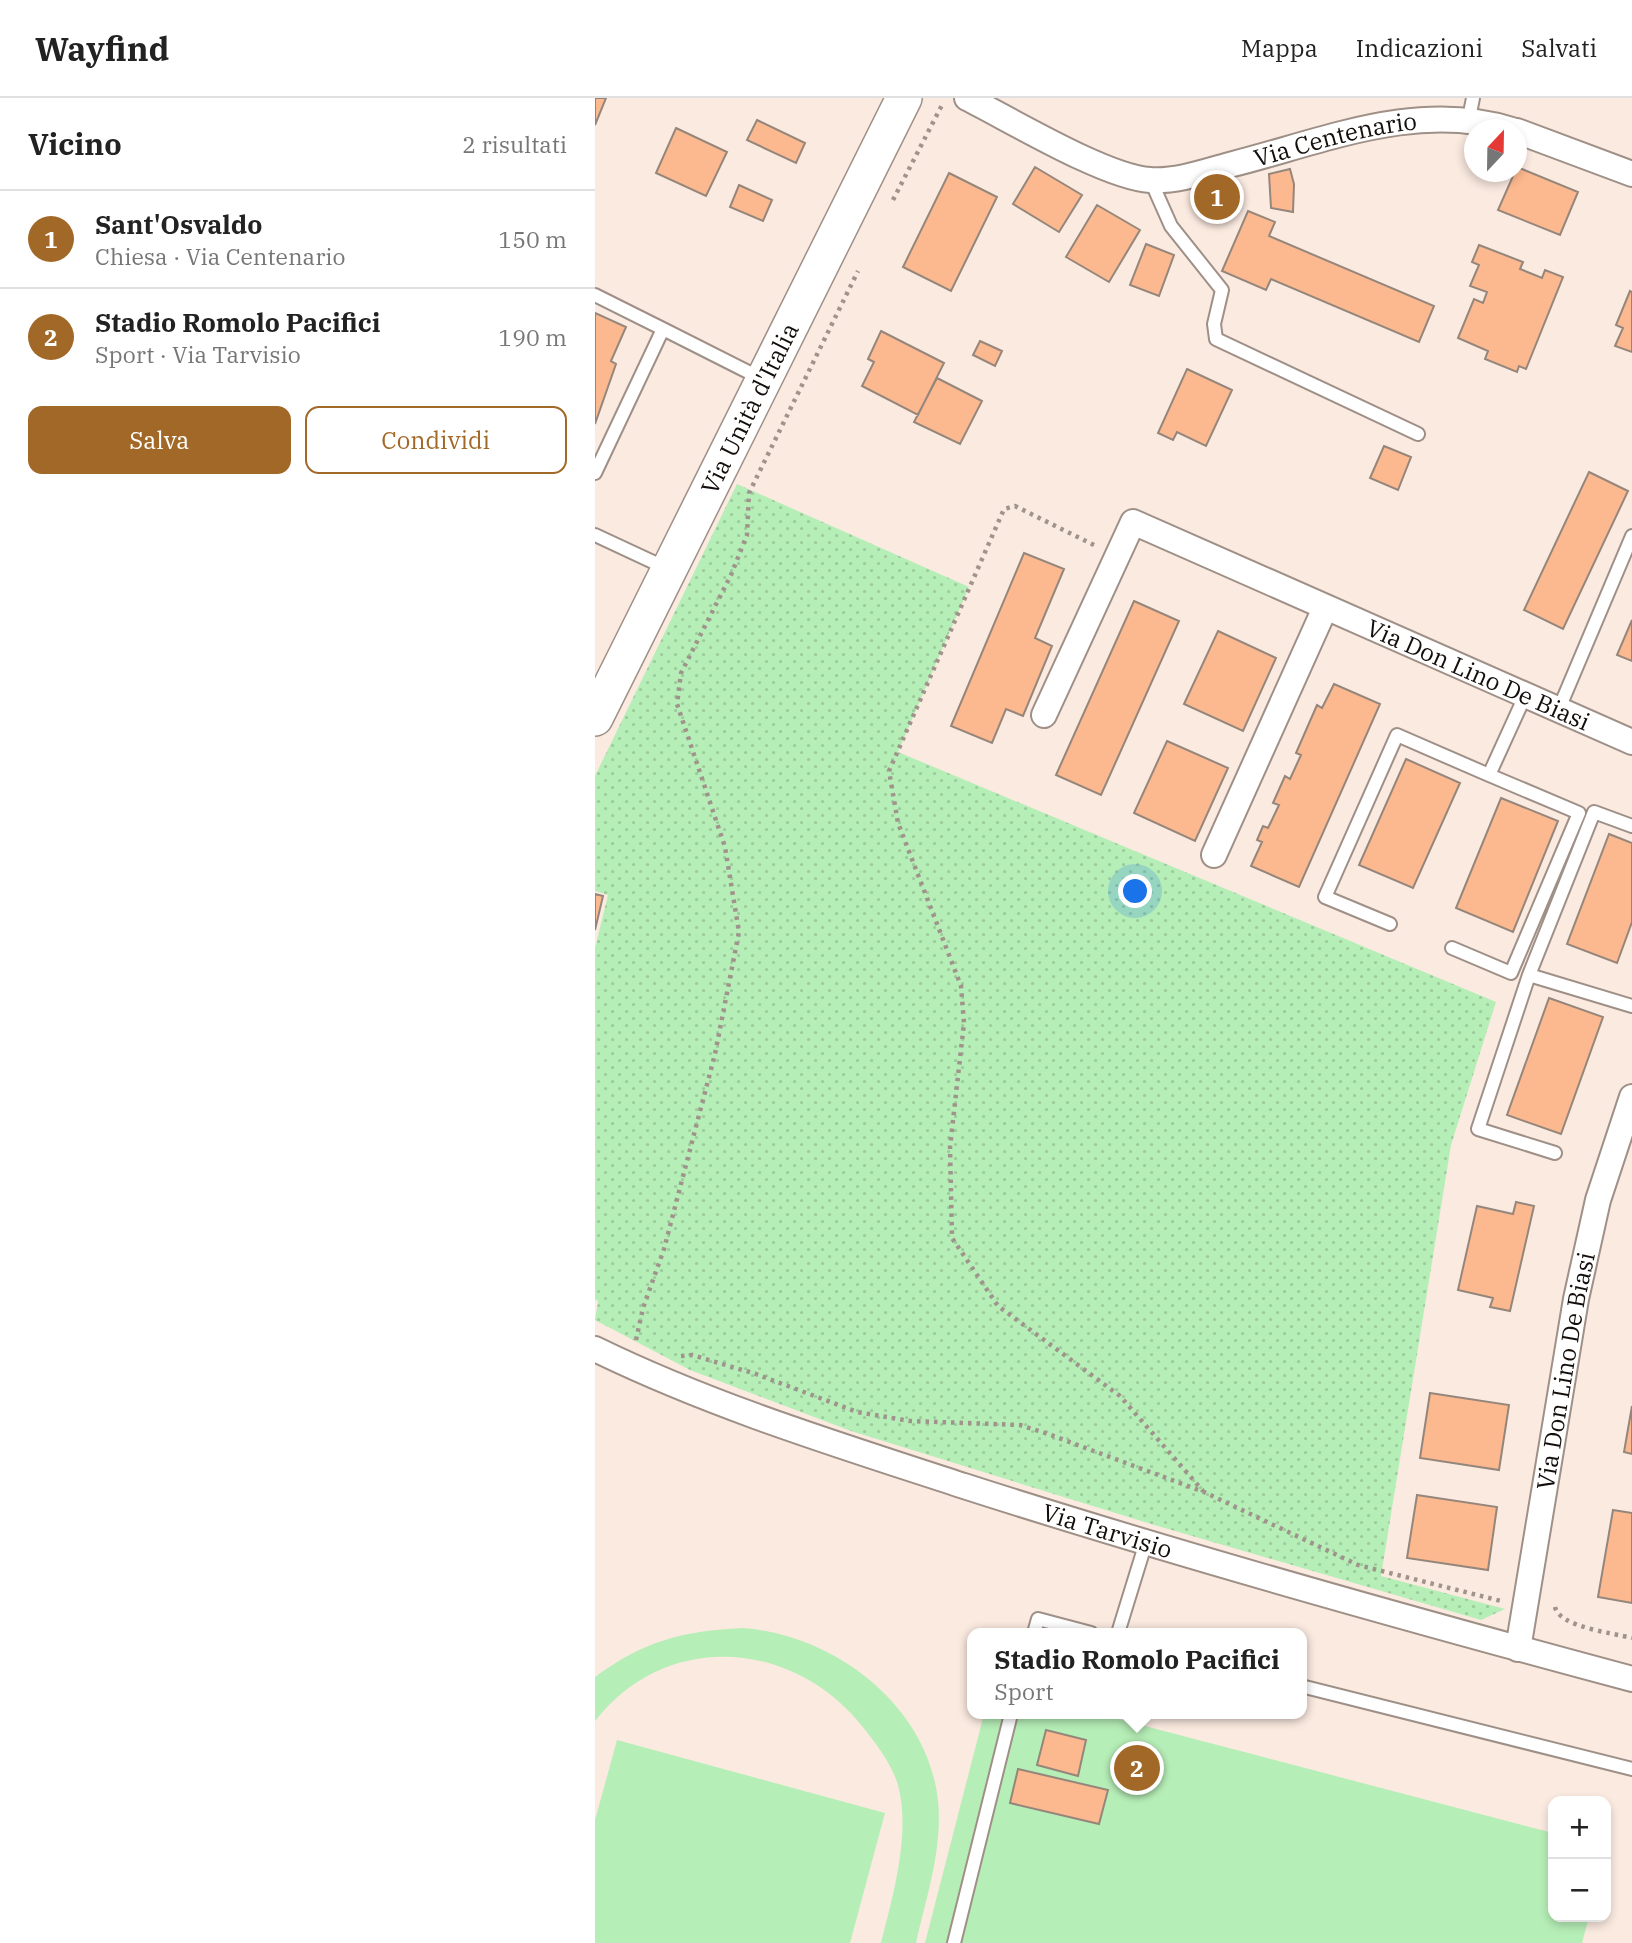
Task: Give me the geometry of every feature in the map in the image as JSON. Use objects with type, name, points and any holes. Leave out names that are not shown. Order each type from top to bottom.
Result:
[{"type":"main road","name":"Via Unità d'Italia","points":[[595,718],[904,98]]},
{"type":"street","name":"Via Centenario","points":[[967,98],[1103,166],[1151,181],[1204,172],[1392,122],[1471,108],[1492,119]]},
{"type":"street","name":"Via Centenario","points":[[1527,135],[1632,174]]},
{"type":"street","name":"Via Don Lino De Biasi","points":[[1044,716],[1133,522],[1632,742]]},
{"type":"street","points":[[1215,855],[1325,608]]},
{"type":"street","name":"Via Don Lino De Biasi","points":[[1518,1649],[1576,1298],[1598,1200],[1632,1097]]},
{"type":"street","name":"Via Tarvisio","points":[[595,1349],[721,1406],[1146,1542],[1632,1679]]},
{"type":"lane","points":[[1151,181],[1171,226],[1222,289],[1214,324],[1216,339],[1418,434]]},
{"type":"lane","points":[[595,295],[764,380]]},
{"type":"lane","points":[[595,473],[663,330]]},
{"type":"lane","points":[[595,535],[669,569]]},
{"type":"lane","points":[[1558,711],[1632,536]]},
{"type":"lane","points":[[1489,775],[1525,696]]},
{"type":"lane","points":[[1390,924],[1325,897],[1397,735],[1579,813],[1511,974],[1452,948]]},
{"type":"lane","points":[[1555,1153],[1478,1129],[1529,975],[1594,812],[1632,826]]},
{"type":"lane","points":[[1529,975],[1632,1006]]},
{"type":"lane","points":[[1120,1628],[1146,1542]]},
{"type":"lane","points":[[1035,1628],[1038,1619],[1072,1628]]},
{"type":"lane","points":[[1307,1688],[1632,1769]]},
{"type":"lane","points":[[954,1943],[1010,1719]]},
{"type":"path","points":[[890,205],[945,98]]},
{"type":"path","points":[[644,1348],[635,1344],[643,1308],[664,1249],[715,1054],[739,932],[725,847],[677,704],[681,673],[731,575],[747,535],[749,493],[863,261]]},
{"type":"path","points":[[1117,558],[1015,506],[1004,509],[889,771],[898,823],[961,986],[964,1023],[950,1147],[952,1238],[998,1306],[1120,1396],[1204,1492]]},
{"type":"path","points":[[677,1356],[692,1356],[756,1374],[857,1412],[910,1421],[1020,1425],[1204,1492],[1358,1565],[1508,1603]]},
{"type":"path","points":[[1556,1597],[1554,1609],[1567,1622],[1632,1637]]},
{"type":"green space","points":[[737,484],[969,587],[898,752],[1496,1002],[1451,1145],[1381,1576],[1505,1609],[1481,1620],[1151,1524],[851,1431],[690,1370],[595,1320],[598,1301],[595,1299],[595,948],[608,895],[595,891],[595,776]]},
{"type":"green space","points":[[743,1628],[810,1644],[842,1661],[871,1681],[896,1706],[916,1734],[930,1766],[939,1819],[933,1873],[916,1943],[881,1943],[899,1864],[903,1823],[898,1785],[878,1746],[833,1697],[801,1676],[765,1662],[729,1657],[692,1660],[657,1671],[624,1692],[595,1721],[595,1677],[613,1665],[647,1646],[682,1635]]},
{"type":"green space","points":[[983,1719],[1118,1719],[1548,1832],[1548,1922],[1588,1922],[1582,1943],[925,1943]]},
{"type":"green space","points":[[617,1740],[885,1813],[850,1943],[595,1943],[595,1820]]},
{"type":"building","points":[[595,98],[606,98],[595,125]]},
{"type":"building","points":[[757,120],[805,143],[796,163],[747,140]]},
{"type":"building","points":[[676,128],[727,152],[706,196],[656,173]]},
{"type":"building","points":[[1035,167],[1082,195],[1059,232],[1013,204]]},
{"type":"building","points":[[1290,169],[1294,184],[1293,212],[1271,208],[1269,174]]},
{"type":"building","points":[[1527,171],[1578,192],[1560,235],[1498,210],[1510,182],[1527,182]]},
{"type":"building","points":[[949,173],[997,197],[951,291],[903,267]]},
{"type":"building","points":[[1236,184],[1240,200],[1199,209],[1195,193]]},
{"type":"building","points":[[739,185],[772,200],[763,221],[730,207]]},
{"type":"building","points":[[1097,205],[1140,230],[1109,282],[1066,257]]},
{"type":"building","points":[[1248,211],[1275,222],[1269,236],[1434,306],[1419,342],[1271,279],[1266,290],[1222,271]]},
{"type":"building","points":[[1146,244],[1174,255],[1159,296],[1130,285]]},
{"type":"building","points":[[1479,245],[1523,262],[1520,269],[1542,278],[1545,270],[1563,277],[1526,369],[1519,366],[1517,372],[1485,359],[1488,351],[1458,338],[1474,299],[1483,303],[1487,292],[1470,286],[1479,265],[1472,262]]},
{"type":"building","points":[[1630,291],[1632,352],[1615,346],[1623,328],[1616,325]]},
{"type":"building","points":[[595,313],[626,327],[611,361],[616,364],[595,424]]},
{"type":"building","points":[[881,331],[944,363],[918,415],[862,386],[874,362],[868,359]]},
{"type":"building","points":[[980,341],[1002,351],[995,366],[973,355]]},
{"type":"building","points":[[1187,369],[1232,390],[1206,446],[1177,432],[1173,440],[1158,433]]},
{"type":"building","points":[[937,378],[982,401],[960,444],[914,422]]},
{"type":"building","points":[[1384,446],[1411,457],[1398,490],[1370,478]]},
{"type":"building","points":[[1589,472],[1628,491],[1563,629],[1524,610]]},
{"type":"building","points":[[1024,553],[1064,569],[1035,638],[1052,646],[1023,716],[1006,709],[992,743],[951,726]]},
{"type":"building","points":[[1134,601],[1179,621],[1101,795],[1056,775]]},
{"type":"building","points":[[1632,620],[1632,661],[1617,655]]},
{"type":"building","points":[[1218,631],[1276,658],[1243,731],[1184,704]]},
{"type":"building","points":[[1334,684],[1380,704],[1299,887],[1251,866],[1262,842],[1257,840],[1263,826],[1268,828],[1279,805],[1273,803],[1285,776],[1290,779],[1301,755],[1296,753],[1317,705],[1322,708]]},
{"type":"building","points":[[1167,741],[1228,768],[1195,841],[1134,813]]},
{"type":"building","points":[[1406,759],[1460,783],[1413,888],[1359,865]]},
{"type":"building","points":[[1501,798],[1558,821],[1513,932],[1456,908]]},
{"type":"building","points":[[1609,834],[1632,843],[1632,922],[1617,963],[1567,944]]},
{"type":"building","points":[[595,894],[603,896],[595,930]]},
{"type":"building","points":[[1549,998],[1603,1017],[1561,1134],[1507,1115]]},
{"type":"building","points":[[1516,1202],[1534,1206],[1510,1311],[1490,1307],[1493,1298],[1458,1290],[1477,1206],[1513,1214]]},
{"type":"building","points":[[1430,1393],[1509,1405],[1499,1470],[1420,1458]]},
{"type":"building","points":[[1632,1406],[1632,1454],[1624,1452]]},
{"type":"building","points":[[1417,1495],[1497,1507],[1488,1570],[1407,1558]]},
{"type":"building","points":[[1613,1510],[1632,1513],[1632,1603],[1598,1597]]},
{"type":"building","points":[[1046,1730],[1086,1740],[1078,1776],[1037,1765]]},
{"type":"building","points":[[1018,1769],[1108,1790],[1099,1824],[1010,1803]]},
{"type":"place","name":"Sant'Osvaldo","points":[[1217,197]]},
{"type":"place","name":"Stadio Romolo Pacifici","points":[[1137,1768]]}]
